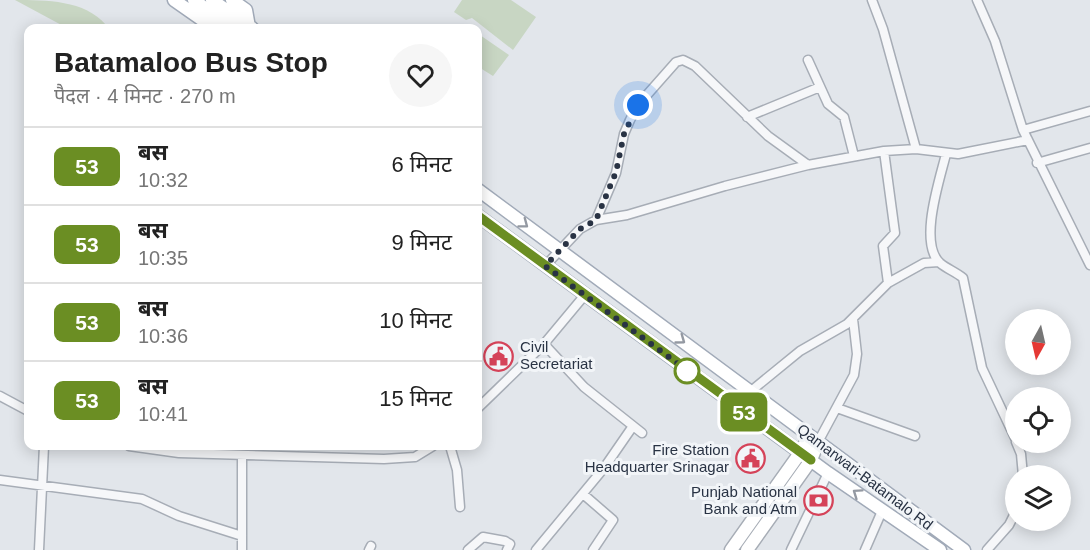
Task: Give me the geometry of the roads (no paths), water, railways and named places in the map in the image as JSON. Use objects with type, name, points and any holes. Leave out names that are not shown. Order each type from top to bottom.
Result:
[{"type":"main road","points":[[174,0],[227,19],[246,9],[250,24]]},
{"type":"main road","points":[[194,0],[227,19]]},
{"type":"main road","points":[[212,0],[227,19]]},
{"type":"main road","name":"Qamarwari-Batamalo Rd","points":[[482,193],[964,550]]},
{"type":"main road","name":"Qamarwari-Batamalo Rd","points":[[482,219],[800,453],[940,550]]},
{"type":"main road","points":[[731,550],[800,453],[813,439]]},
{"type":"main road","points":[[747,550],[811,460],[813,439]]},
{"type":"street","points":[[872,0],[883,29],[916,149]]},
{"type":"street","points":[[977,0],[995,41],[1023,130],[1090,265]]},
{"type":"street","points":[[808,60],[828,104],[844,117],[854,156]]},
{"type":"street","points":[[596,220],[616,172],[624,134],[630,120],[638,105],[676,62],[689,61],[747,117],[808,165]]},
{"type":"street","points":[[747,117],[820,87]]},
{"type":"street","points":[[1023,130],[1090,111]]},
{"type":"street","points":[[545,266],[580,229],[596,220],[627,214],[808,165],[854,156],[916,149],[946,154],[970,153],[1028,140]]},
{"type":"street","points":[[1038,163],[1090,148]]},
{"type":"street","points":[[884,151],[895,233],[882,246],[888,283]]},
{"type":"street","points":[[946,154],[930,227],[934,254],[939,262],[963,278],[986,382],[1005,419]]},
{"type":"street","points":[[751,391],[800,351],[853,319],[888,283],[924,263],[939,262]]},
{"type":"street","points":[[482,404],[544,344],[584,296]]},
{"type":"street","points":[[813,439],[837,408],[849,387],[856,363],[853,319]]},
{"type":"street","points":[[544,344],[585,387],[642,433]]},
{"type":"street","points":[[0,396],[24,409]]},
{"type":"street","points":[[837,408],[915,436]]},
{"type":"street","points":[[536,550],[583,494],[633,426]]},
{"type":"street","points":[[39,550],[44,450]]},
{"type":"street","points":[[185,450],[242,457],[405,459],[428,450]]},
{"type":"street","points":[[451,450],[457,470],[459,507]]},
{"type":"street","points":[[242,457],[242,550]]},
{"type":"street","points":[[791,550],[828,473]]},
{"type":"street","points":[[0,480],[142,499],[180,516],[242,536]]},
{"type":"street","points":[[583,494],[613,520],[593,550]]},
{"type":"street","points":[[865,550],[882,511]]},
{"type":"street","points":[[987,550],[1005,530]]},
{"type":"street","points":[[468,550],[483,537],[505,541],[510,544],[507,550]]},
{"type":"place","name":"Civil Secretariat","points":[[499,356]]},
{"type":"place","name":"Fire Station Headquarter Srinagar","points":[[750,459]]},
{"type":"place","name":"Punjab National Bank and Atm","points":[[818,501]]}]
